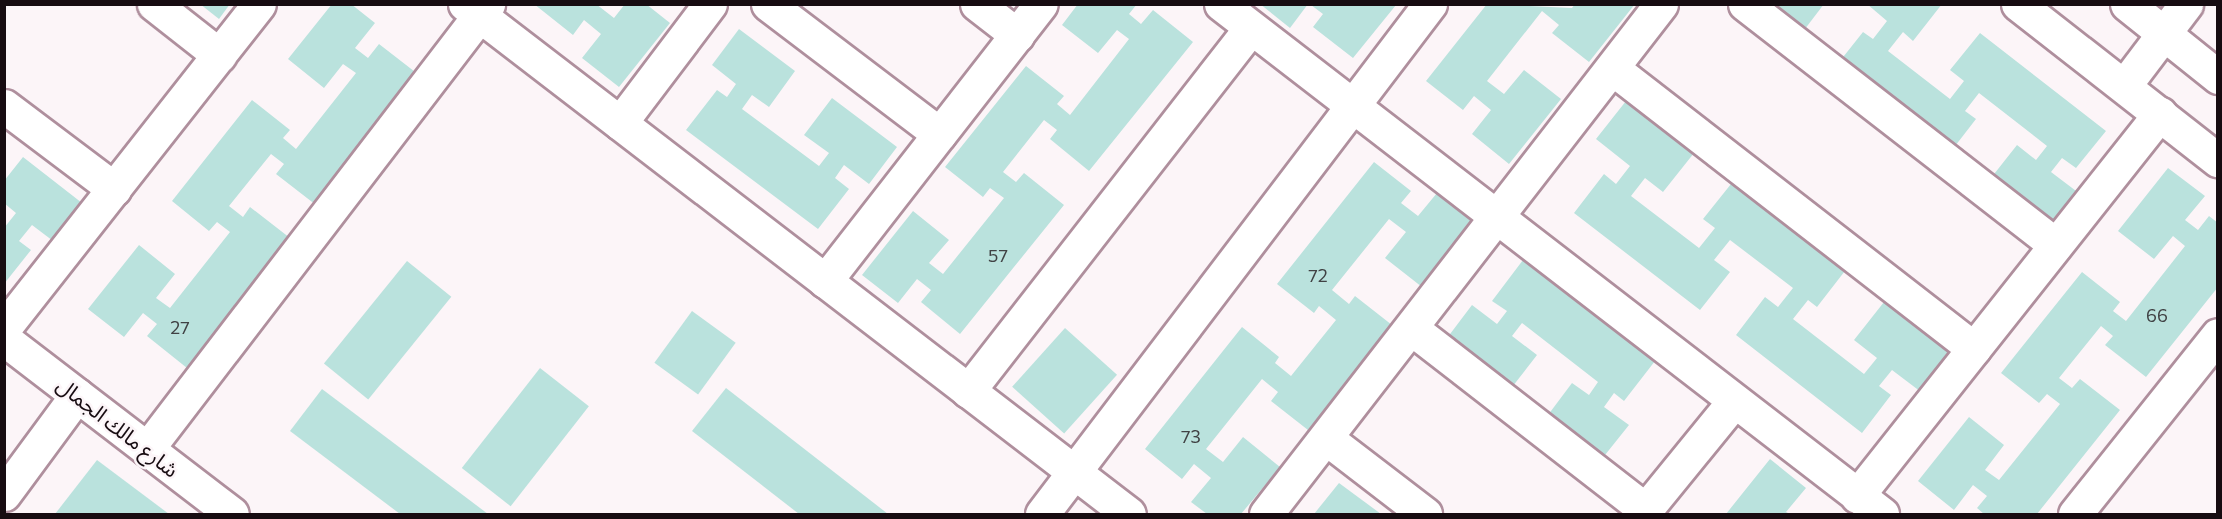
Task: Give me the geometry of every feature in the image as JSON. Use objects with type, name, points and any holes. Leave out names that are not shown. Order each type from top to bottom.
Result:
[{"type":"street","points":[[154,4],[219,55]]},
{"type":"street","points":[[4,328],[260,4]]},
{"type":"street","points":[[620,123],[710,4]]},
{"type":"street","points":[[768,4],[939,134]]},
{"type":"street","points":[[977,4],[1017,35]]},
{"type":"street","points":[[825,281],[1041,4]]},
{"type":"street","points":[[1221,4],[1870,505],[1974,349],[2160,114]]},
{"type":"street","points":[[1042,514],[1430,4]]},
{"type":"street","points":[[1266,514],[1662,4]]},
{"type":"street","points":[[1745,4],[2056,245]]},
{"type":"street","points":[[2018,4],[2217,160]]},
{"type":"street","points":[[2127,4],[2217,77]]},
{"type":"street","points":[[2124,86],[2186,4]]},
{"type":"street","points":[[147,449],[477,8],[620,123],[1129,514]]},
{"type":"street","points":[[968,391],[1251,28]]},
{"type":"street","points":[[1612,68],[1974,349]]},
{"type":"street","points":[[4,106],[114,189]]},
{"type":"street","points":[[1411,328],[1644,512],[1734,401]]},
{"type":"street","points":[[2075,514],[2217,335]]},
{"type":"street","name":"شارع مالك الجمال","points":[[4,339],[232,514]]},
{"type":"street","points":[[4,494],[77,395]]},
{"type":"street","points":[[1326,438],[1425,514]]},
{"type":"building","points":[[200,4],[230,4],[219,19]]},
{"type":"building","points":[[332,4],[351,4],[375,23],[355,48],[368,58],[379,44],[419,75],[316,205],[276,174],[284,164],[271,154],[229,206],[243,217],[250,207],[290,238],[187,368],[147,336],[157,324],[143,313],[124,337],[88,309],[139,245],[175,274],[156,298],[170,308],[230,232],[217,222],[209,231],[172,201],[252,100],[290,130],[283,138],[296,149],[356,73],[343,64],[324,88],[288,59]]},
{"type":"building","points":[[534,4],[596,4],[614,18],[625,4],[646,4],[670,23],[619,87],[582,58],[601,34],[584,20],[573,35]]},
{"type":"building","points":[[1078,4],[1137,4],[1129,14],[1141,24],[1153,10],[1193,42],[1089,171],[1050,139],[1057,130],[1044,120],[1003,172],[1016,182],[1024,173],[1064,205],[960,334],[921,302],[931,290],[917,279],[898,303],[862,275],[913,211],[949,240],[929,263],[943,274],[1004,198],[990,188],[983,197],[945,167],[1026,66],[1064,96],[1057,104],[1070,115],[1129,39],[1117,30],[1098,53],[1062,25]]},
{"type":"building","points":[[1260,4],[1308,4],[1290,28]]},
{"type":"building","points":[[1487,4],[1572,8],[1575,4],[1635,4],[1589,62],[1552,33],[1559,25],[1542,11],[1487,81],[1504,94],[1524,70],[1561,99],[1509,164],[1472,134],[1491,110],[1474,96],[1463,110],[1426,81]]},
{"type":"building","points":[[1747,4],[1824,4],[1795,42]]},
{"type":"building","points":[[1867,4],[1942,4],[1913,41],[1903,32],[1888,51],[1950,99],[1964,81],[1950,70],[1980,33],[2106,131],[2076,168],[2062,158],[2051,172],[2084,197],[2054,236],[1987,183],[2017,145],[2036,160],[2047,146],[1979,93],[1965,111],[1976,119],[1945,159],[1832,71],[1863,32],[1873,39],[1887,21]]},
{"type":"building","points":[[1311,5],[1396,5],[1353,58],[1313,27],[1323,14]]},
{"type":"building","points":[[739,29],[795,71],[769,107],[752,95],[742,109],[819,166],[829,153],[804,135],[832,98],[897,147],[869,184],[844,165],[835,178],[849,189],[818,229],[686,130],[717,90],[727,97],[736,84],[712,65]]},
{"type":"building","points":[[1626,101],[1694,153],[1663,192],[1645,178],[1631,196],[1699,248],[1715,228],[1703,219],[1735,179],[1848,267],[1817,307],[1808,300],[1793,319],[1864,374],[1877,358],[1854,340],[1884,302],[1951,354],[1921,392],[1892,370],[1879,386],[1891,395],[1862,433],[1736,335],[1765,297],[1778,307],[1793,288],[1730,240],[1714,260],[1730,272],[1700,310],[1574,213],[1604,174],[1616,184],[1630,166],[1596,139]]},
{"type":"building","points":[[23,157],[91,210],[61,247],[32,225],[19,241],[31,250],[4,284],[4,228],[16,213],[4,203],[4,181]]},
{"type":"building","points":[[1374,162],[1411,191],[1401,203],[1418,216],[1437,193],[1474,222],[1422,287],[1385,258],[1406,232],[1389,219],[1332,290],[1349,304],[1355,296],[1392,325],[1308,430],[1271,401],[1278,392],[1262,379],[1206,449],[1223,462],[1243,437],[1280,467],[1241,514],[1207,514],[1191,502],[1211,478],[1194,464],[1182,479],[1145,449],[1242,327],[1279,357],[1275,363],[1291,376],[1336,320],[1319,306],[1314,313],[1277,284]]},
{"type":"building","points":[[2168,168],[2205,196],[2185,220],[2198,230],[2209,216],[2218,223],[2218,287],[2146,377],[2105,345],[2113,336],[2101,326],[2059,378],[2072,388],[2080,379],[2120,410],[2037,514],[1984,514],[1977,508],[1987,496],[1973,485],[1954,510],[1918,481],[1969,417],[2004,445],[1985,470],[1999,480],[2060,404],[2047,394],[2039,403],[2001,373],[2082,272],[2120,302],[2113,311],[2126,321],[2185,246],[2173,236],[2154,259],[2118,231]]},
{"type":"building","points":[[1523,260],[1655,361],[1624,401],[1614,393],[1604,407],[1629,425],[1601,460],[1545,419],[1572,383],[1589,395],[1598,382],[1522,323],[1512,336],[1537,355],[1509,391],[1444,342],[1472,305],[1497,324],[1507,311],[1492,301]]},
{"type":"building","points":[[407,261],[451,297],[368,399],[324,364]]},
{"type":"building","points":[[692,311],[736,343],[698,395],[654,363]]},
{"type":"building","points":[[1065,328],[1117,375],[1064,434],[1012,387]]},
{"type":"building","points":[[540,368],[589,406],[511,506],[462,468]]},
{"type":"building","points":[[726,388],[888,514],[799,514],[692,431]]},
{"type":"building","points":[[322,389],[488,514],[400,514],[290,431]]},
{"type":"building","points":[[1770,459],[1806,488],[1786,512],[1790,514],[1726,514]]},
{"type":"building","points":[[97,460],[169,514],[55,514]]},
{"type":"building","points":[[1339,483],[1381,514],[1314,514]]}]
